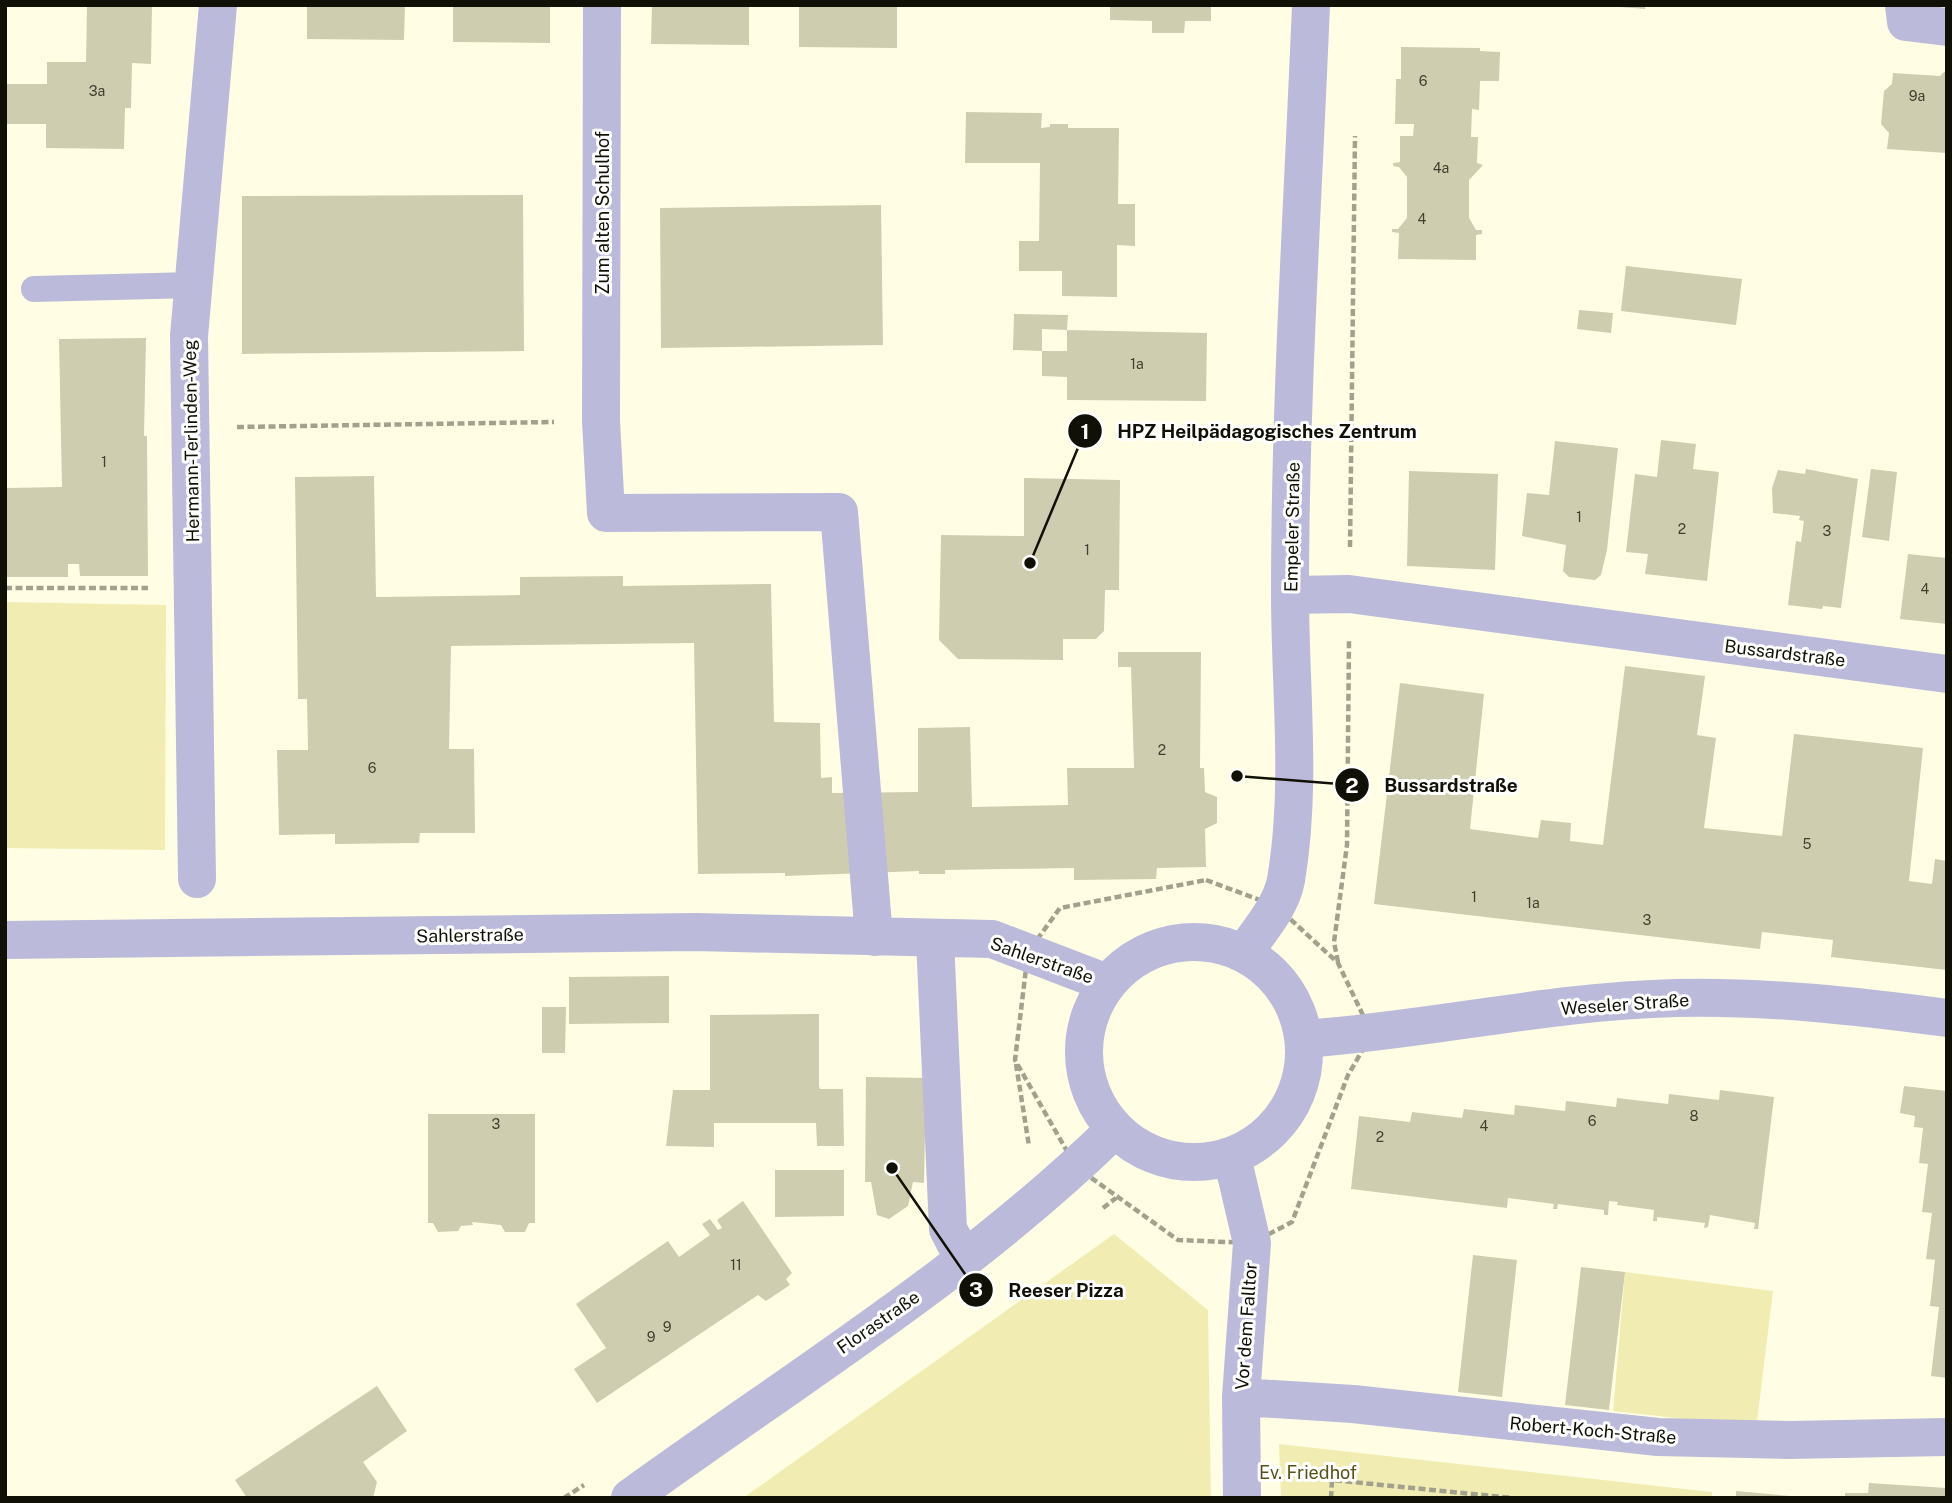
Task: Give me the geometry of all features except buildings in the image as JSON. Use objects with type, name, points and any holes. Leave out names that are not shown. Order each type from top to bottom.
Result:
[{"type":"street","name":"Hermann-Terlinden-Weg","points":[[198,939],[189,336],[218,5]]},
{"type":"street","name":"Zum alten Schulhof","points":[[602,5],[601,421],[606,513],[839,512],[874,937]]},
{"type":"street","name":"Empeler Straße","points":[[1244,953],[1276,906],[1285,883],[1296,776],[1290,595],[1311,5]]},
{"type":"street","points":[[1904,5],[1906,22],[1947,27]]},
{"type":"street","name":"Bussardstraße","points":[[1290,595],[1349,594],[1947,674]]},
{"type":"street","name":"Sahlerstraße","points":[[5,940],[695,932],[992,939],[1107,983]]},
{"type":"street","points":[[935,939],[948,1229],[964,1261]]},
{"type":"street","points":[[1208,942],[1244,953],[1273,975],[1294,1004],[1304,1038],[1303,1076],[1289,1110],[1264,1138],[1232,1157],[1190,1164],[1149,1154],[1114,1130],[1091,1097],[1083,1058],[1088,1018],[1107,983],[1135,958],[1170,944],[1208,942]]},
{"type":"street","name":"Weseler Straße","points":[[1304,1038],[1372,1034],[1496,1014],[1675,998],[1823,1002],[1947,1018]]},
{"type":"street","name":"Florastraße","points":[[630,1498],[964,1261],[1076,1167],[1114,1130]]},
{"type":"street","name":"Vor dem Falltor","points":[[1232,1157],[1252,1242],[1241,1397],[1242,1498]]},
{"type":"street","name":"Robert-Koch-Straße","points":[[1241,1397],[1353,1404],[1658,1437],[1788,1440],[1947,1437]]},
{"type":"lane","points":[[34,289],[194,285]]},
{"type":"path","points":[[1338,963],[1276,906],[1206,880],[1060,908],[1028,951],[1015,1060],[1076,1167],[1178,1240],[1252,1242],[1292,1222],[1348,1075],[1372,1034],[1338,963],[1334,942],[1347,845],[1355,129]]},
{"type":"path","points":[[191,428],[601,421]]},
{"type":"path","points":[[5,588],[193,589]]},
{"type":"path","points":[[1331,1498],[1332,1480],[1513,1498]]},
{"type":"green space","points":[[5,602],[166,605],[165,850],[5,848]]},
{"type":"green space","points":[[1114,1234],[1208,1310],[1211,1498],[743,1498]]},
{"type":"green space","points":[[1625,1272],[1773,1291],[1757,1422],[1721,1423],[1613,1411]]},
{"type":"green space","name":"Ev. Friedhof","points":[[1279,1444],[1712,1492],[1712,1498],[1281,1498]]},
{"type":"place","name":"HPZ Heilpädagogisches Zentrum","points":[[1030,563]]},
{"type":"place","name":"Bussardstraße","points":[[1237,776]]},
{"type":"place","name":"Reeser Pizza","points":[[892,1168]]}]
